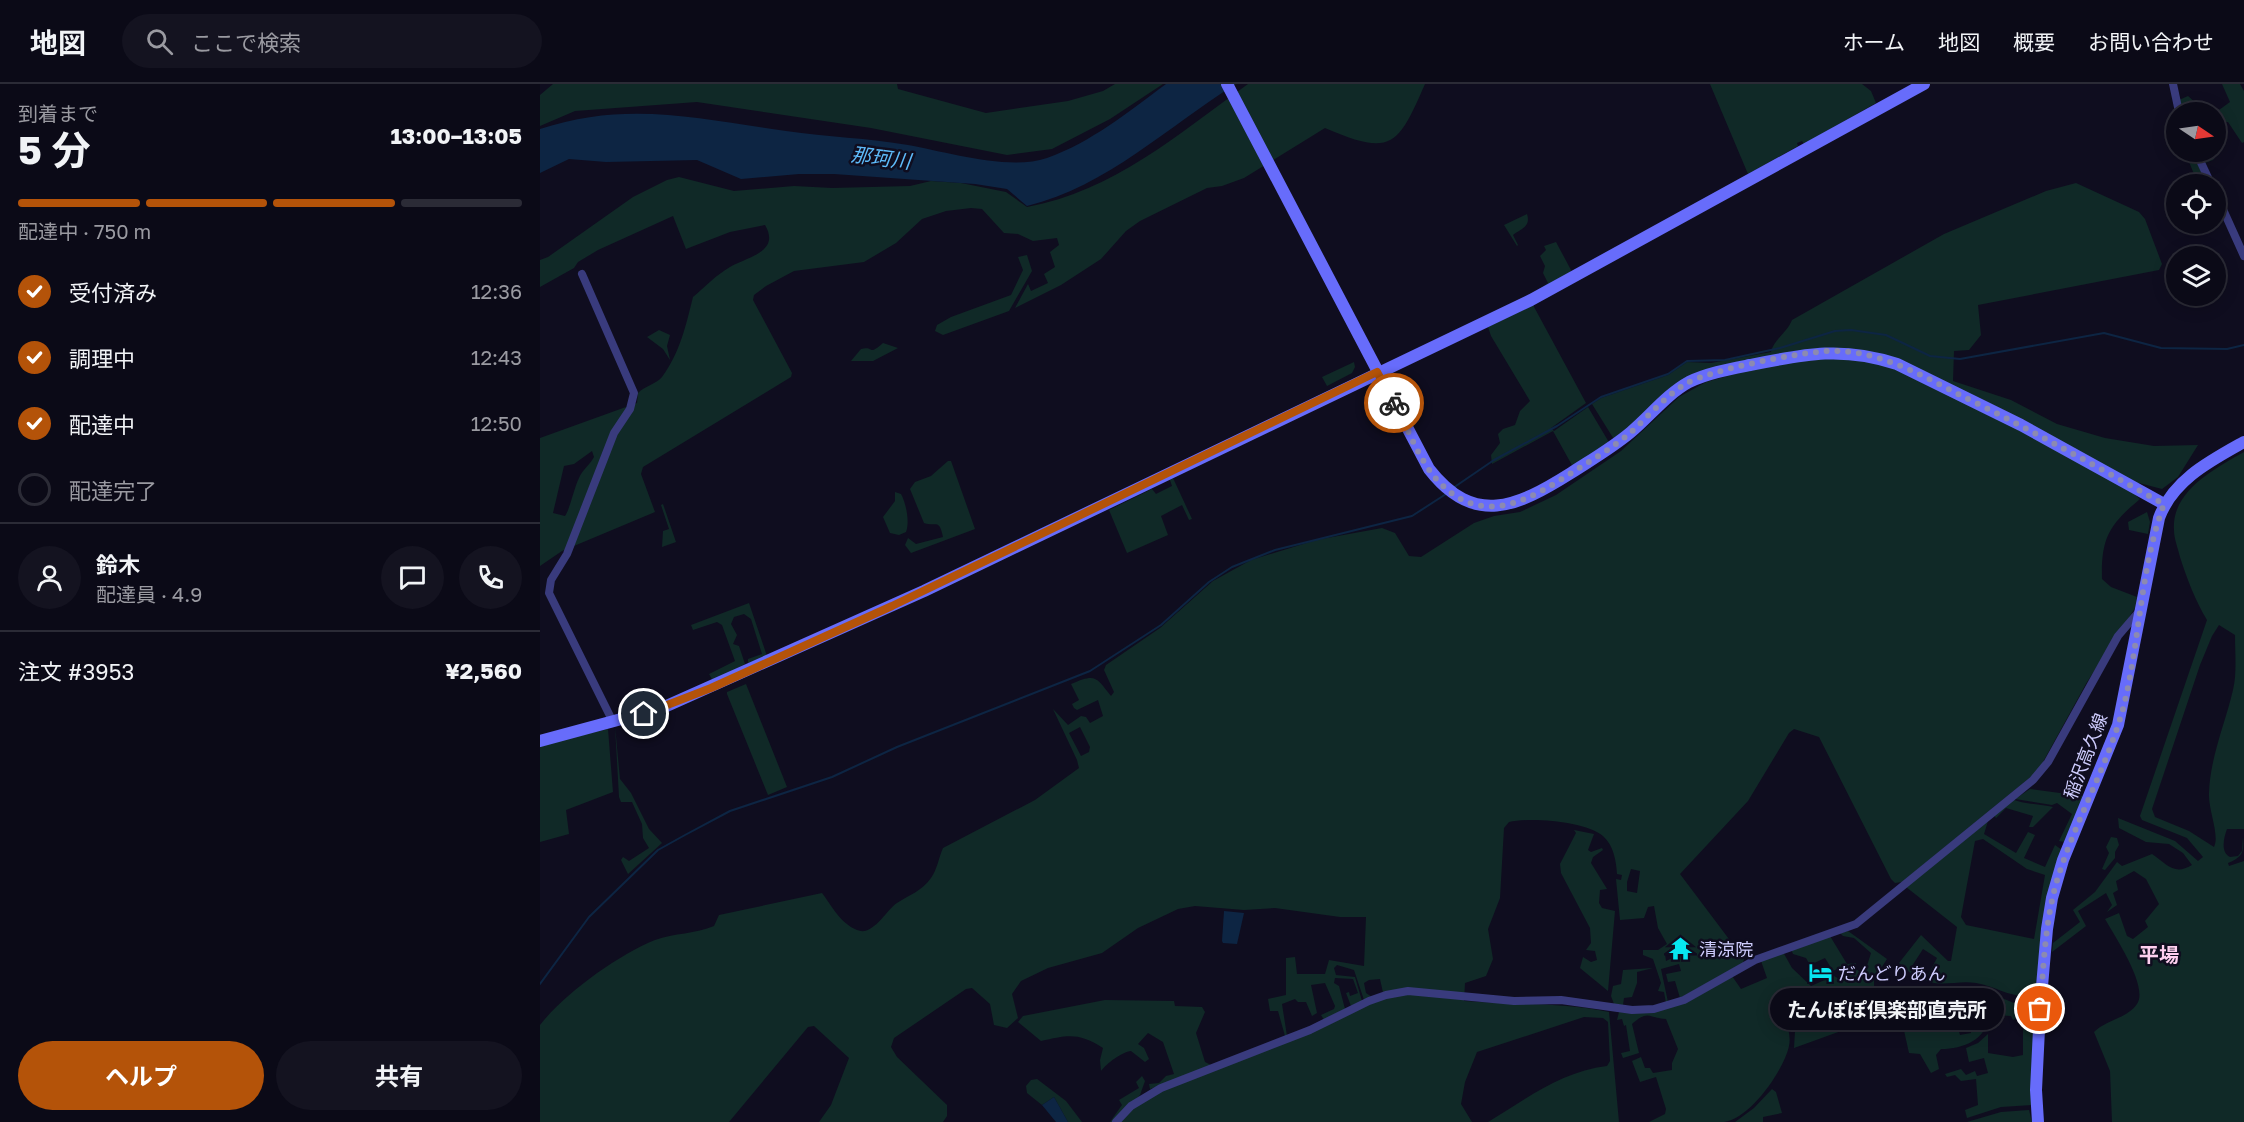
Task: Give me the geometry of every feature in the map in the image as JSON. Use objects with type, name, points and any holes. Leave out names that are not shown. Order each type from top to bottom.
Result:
[{"type":"street","points":[[1227,84],[1429,469],[1438,481],[1461,499],[1487,507],[1511,504],[1546,489],[1615,445],[1675,391],[1701,377],[1828,351],[1865,355],[1898,364],[2021,425],[2164,504]]},
{"type":"street","points":[[540,741],[613,722],[679,701],[882,611],[1553,288],[1924,84]]},
{"type":"street","points":[[2173,84],[2177,102]]},
{"type":"street","points":[[2226,216],[2244,256]]},
{"type":"street","points":[[582,274],[634,393],[634,401],[614,433],[567,554],[551,580],[549,593],[613,722]]},
{"type":"street","name":"稲沢高久線","points":[[2038,1122],[2036,1090],[2040,1009],[2052,898],[2063,860],[2118,725],[2153,545],[2164,504],[2197,471],[2244,442]]},
{"type":"street","points":[[1116,1122],[1131,1106],[1161,1088],[1310,1030],[1368,1001],[1386,995],[1408,991],[1514,1001],[1561,1000],[1614,1009],[1654,1009],[1684,1000],[1755,960],[1850,927],[2033,780],[2048,762],[2118,636],[2142,608]]},
{"type":"green space","points":[[553,84],[897,84],[898,89],[986,113],[1068,101],[1103,91],[1115,84],[1163,84],[1110,119],[1052,149],[1007,155],[871,128],[697,102],[575,111],[540,126],[540,95]]},
{"type":"green space","points":[[1248,84],[1425,84],[1407,121],[1399,133],[1390,140],[1379,143],[1365,142],[1325,128],[1244,178],[1222,186],[1207,188],[1140,221],[1126,231],[1101,259],[1061,285],[1015,308],[1028,284],[1031,291],[1048,283],[1044,274],[1055,267],[1050,252],[1059,245],[1057,238],[1033,241],[1018,234],[1004,233],[982,209],[971,208],[946,211],[922,219],[896,243],[864,262],[794,271],[766,286],[754,295],[753,300],[792,373],[791,377],[643,467],[641,474],[655,512],[562,551],[540,566],[540,438],[637,403],[638,393],[662,377],[668,368],[682,339],[693,297],[725,270],[765,248],[769,242],[769,234],[765,225],[730,232],[686,249],[673,216],[598,250],[578,262],[574,268],[540,287],[540,260],[548,257],[633,197],[667,180],[679,177],[734,191],[794,186],[832,188],[910,186],[931,181],[961,183],[1006,192],[1027,207],[1059,199],[1117,174],[1170,141]],"holes":[[[592,451],[594,457],[580,475],[565,516],[553,513],[564,466],[574,464]]]},
{"type":"green space","points":[[1710,84],[1862,84],[1871,91],[1876,103],[1804,144],[1802,141],[1797,143],[1798,146],[1748,174]]},
{"type":"green space","points":[[2222,84],[2240,84],[2244,91],[2244,142],[2242,143],[2226,122],[2226,105],[2230,102]]},
{"type":"green space","points":[[2188,96],[2195,102],[2180,102],[2179,100]]},
{"type":"green space","points":[[2189,162],[2196,162],[2203,174],[2194,174]]},
{"type":"green space","points":[[2076,183],[2139,212],[2145,219],[2162,264],[2159,270],[1978,305],[1981,335],[1969,350],[1954,351],[1953,381],[2011,400],[2057,424],[2105,438],[2154,446],[2198,445],[2178,477],[2162,489],[2139,483],[2132,492],[2140,499],[2114,525],[2105,543],[2102,579],[2111,587],[2137,597],[2135,608],[2087,682],[2038,771],[1902,882],[1895,883],[1891,879],[1819,737],[1794,729],[1789,733],[1748,801],[1680,874],[1744,959],[1743,963],[1680,998],[1675,981],[1668,982],[1666,974],[1681,971],[1679,964],[1661,969],[1668,1002],[1666,1003],[1664,992],[1658,991],[1661,983],[1653,959],[1643,955],[1643,950],[1658,950],[1667,944],[1658,928],[1654,906],[1648,907],[1644,918],[1620,920],[1616,879],[1621,880],[1622,875],[1617,874],[1614,854],[1607,840],[1595,831],[1571,824],[1543,820],[1509,822],[1504,828],[1500,898],[1488,929],[1493,959],[1486,976],[1465,983],[1464,1001],[1555,1005],[1609,1012],[1619,1122],[1488,1122],[1530,1095],[1560,1080],[1607,1066],[1610,1061],[1608,1022],[1603,1018],[1584,1017],[1477,1052],[1465,1082],[1461,1104],[1472,1122],[1119,1122],[1133,1107],[1171,1082],[1150,1089],[1149,1084],[1159,1083],[1166,1076],[1174,1074],[1163,1042],[1148,1033],[1138,1044],[1144,1048],[1149,1059],[1145,1062],[1131,1051],[1127,1052],[1115,1058],[1101,1071],[1100,1060],[1103,1048],[1087,1039],[1073,1036],[1041,1041],[1018,1022],[1023,1016],[1105,1000],[1174,1001],[1175,1006],[1202,1007],[1205,1012],[1196,1033],[1205,1062],[1215,1067],[1384,997],[1380,979],[1369,980],[1364,983],[1366,993],[1372,997],[1364,1000],[1354,970],[1337,965],[1334,968],[1336,975],[1355,977],[1362,1001],[1351,1006],[1346,993],[1349,992],[1350,996],[1358,993],[1353,979],[1335,978],[1334,983],[1339,986],[1345,1009],[1324,1020],[1321,1015],[1334,1009],[1335,1006],[1325,983],[1311,985],[1317,1013],[1312,1016],[1306,1002],[1298,1002],[1295,999],[1282,1004],[1287,1036],[1285,1036],[1278,1011],[1270,1011],[1268,999],[1286,995],[1286,958],[1295,957],[1297,974],[1325,974],[1329,960],[1364,966],[1366,917],[1340,917],[1275,908],[1244,910],[1195,906],[1178,909],[1138,928],[1102,953],[1048,968],[1021,981],[1012,994],[1018,1018],[1007,1028],[994,1025],[990,1004],[972,988],[966,989],[894,1038],[891,1047],[897,1057],[947,1105],[947,1116],[943,1122],[819,1122],[831,1105],[849,1058],[814,1026],[808,1027],[729,1122],[540,1122],[540,1025],[563,1000],[593,976],[625,955],[655,940],[714,926],[719,915],[822,893],[846,923],[857,930],[868,930],[879,922],[893,906],[919,890],[931,878],[943,848],[1035,800],[1079,768],[1053,709],[1068,725],[1081,716],[1086,717],[1090,723],[1103,716],[1098,700],[1077,710],[1074,708],[1072,704],[1079,700],[1071,684],[1086,679],[1095,679],[1111,696],[1114,692],[1104,670],[1106,665],[1160,628],[1213,581],[1251,560],[1316,540],[1382,528],[1395,533],[1409,556],[1421,557],[1474,523],[1494,516],[1520,512],[1556,495],[1621,451],[1679,397],[1706,382],[1764,366],[1716,368],[1615,441],[1592,404],[1601,398],[1668,375],[1687,362],[1711,363],[1771,352],[1792,320],[1944,234],[2046,191]],"holes":[[[1080,727],[1090,747],[1089,752],[1081,756],[1069,733]],[[1631,869],[1640,871],[1637,893],[1627,891]],[[1684,939],[1689,947],[1688,950],[1666,961],[1665,954]]]},
{"type":"green space","points":[[1527,214],[1527,225],[1513,235],[1517,246],[1504,225]]},
{"type":"green space","points":[[1556,242],[1571,270],[1570,273],[1529,296],[1548,283],[1543,273],[1545,266],[1540,256],[1546,250],[1544,246]]},
{"type":"green space","points":[[1027,255],[1032,271],[1009,311],[943,335],[935,331],[937,325],[951,317],[1011,295],[1023,270],[1018,257]]},
{"type":"green space","points":[[1533,305],[1586,403],[1551,428],[1554,431],[1588,407],[1610,444],[1573,467],[1553,431],[1492,464],[1491,455],[1500,443],[1498,434],[1503,429],[1515,425],[1520,411],[1530,401],[1491,336],[1488,327]]},
{"type":"green space","points":[[659,330],[670,335],[667,346],[670,360],[663,349],[647,337]]},
{"type":"green space","points":[[883,343],[898,348],[873,361],[851,361],[861,349],[873,350]]},
{"type":"green space","points":[[1354,362],[1355,367],[1352,373],[1327,386],[1322,377]]},
{"type":"green space","points":[[2244,452],[2244,829],[2227,829],[2224,844],[2227,855],[2238,856],[2242,851],[2243,837],[2242,853],[2237,859],[2228,863],[2229,866],[2244,861],[2244,1122],[2112,1122],[2110,1071],[2094,1032],[2133,1009],[2139,996],[2135,974],[2105,919],[2119,913],[2127,936],[2133,939],[2148,927],[2145,921],[2159,904],[2146,879],[2134,871],[2116,881],[2118,890],[2113,893],[2117,905],[2107,912],[2112,905],[2106,893],[2078,911],[2086,926],[2052,952],[2053,943],[2080,922],[2073,910],[2095,892],[2117,862],[2122,866],[2152,854],[2175,869],[2192,865],[2183,853],[2169,844],[2146,842],[2119,828],[2118,818],[2175,841],[2198,861],[2203,857],[2187,838],[2142,820],[2140,816],[2207,620],[2180,557],[2174,533],[2175,516],[2187,492],[2197,482]],"holes":[[[2219,625],[2235,635],[2234,683],[2210,780],[2209,799],[2216,836],[2214,847],[2189,831],[2155,817],[2152,809],[2200,665],[2212,636]]]},
{"type":"green space","points":[[951,461],[975,529],[911,553],[905,545],[908,538],[916,544],[943,537],[939,525],[924,523],[910,489],[915,482],[931,476]]},
{"type":"green space","points":[[1173,478],[1192,519],[1189,520],[1182,505],[1161,516],[1168,535],[1127,553],[1109,510],[1152,489],[1156,494],[1172,486],[1170,480]]},
{"type":"green space","points":[[895,492],[901,494],[906,507],[906,532],[899,535],[890,533],[883,517],[895,501]]},
{"type":"green space","points":[[663,504],[676,542],[662,547],[663,531],[669,529],[661,505]]},
{"type":"green space","points":[[2147,512],[2150,522],[2148,534],[2129,530],[2128,522]]},
{"type":"green space","points":[[749,603],[767,656],[748,663],[748,659],[762,654],[751,619],[744,614],[734,617],[731,624],[737,635],[733,644],[739,646],[745,664],[713,681],[709,674],[735,661],[722,625],[717,622],[693,630],[691,625]]},
{"type":"green space","points":[[746,684],[787,787],[768,795],[727,694]]},
{"type":"green space","points":[[615,726],[620,779],[631,793],[649,829],[662,843],[628,874],[621,860],[623,857],[629,861],[649,848],[643,838],[642,824],[632,802],[621,802],[619,797]]},
{"type":"green space","points":[[608,729],[613,792],[566,810],[569,834],[540,842],[540,745]]},
{"type":"green space","points":[[2030,789],[2082,796],[2084,800],[2064,842],[2059,841],[2072,814],[2057,803],[2052,805],[2015,799]]},
{"type":"green space","points":[[2012,799],[2053,807],[2033,827],[2029,827],[2033,816],[2006,808],[1996,818],[1993,814]]},
{"type":"green space","points":[[1988,821],[1984,834],[2016,853],[2028,832],[2035,835],[2024,858],[2045,867],[2055,845],[2062,850],[2034,995],[2011,994],[1976,983],[1932,983],[1918,978],[1899,963],[1921,935],[1948,961],[1951,961],[1957,927],[1906,887]],"holes":[[[1983,839],[2027,869],[2045,875],[2034,939],[1966,925],[1961,917],[1975,841]],[[1923,949],[1937,958],[1928,975],[1912,966]]]},
{"type":"green space","points":[[1574,830],[1594,834],[1588,850],[1591,852],[1602,848],[1603,850],[1593,857],[1591,863],[1607,889],[1600,890],[1599,903],[1602,908],[1615,911],[1608,991],[1580,968],[1583,957],[1591,962],[1597,960],[1595,951],[1586,950],[1591,943],[1590,928],[1561,873],[1560,864],[1576,833]]},
{"type":"green space","points":[[2111,837],[2117,838],[2119,845],[2115,858],[2105,870],[2102,869],[2109,853],[2106,847]]},
{"type":"green space","points":[[1848,931],[1887,959],[1874,979],[1874,991],[1887,998],[1893,989],[1916,1001],[1927,987],[1932,987],[1936,993],[1926,1008],[1928,1010],[1942,994],[1943,1006],[1948,997],[1957,996],[1963,1001],[1962,1007],[1950,1001],[1945,1008],[1954,1016],[1960,1035],[1971,1033],[1968,1018],[1976,1009],[1989,1014],[1984,1030],[1966,1045],[1941,1049],[1936,1055],[1939,1069],[1931,1073],[1920,1054],[1909,1053],[1899,1008],[1878,1004],[1852,1027],[1794,1048],[1795,1031],[1789,1017],[1785,1018],[1790,1039],[1786,1056],[1764,1092],[1744,1112],[1724,1122],[1649,1122],[1665,1114],[1666,1109],[1656,1077],[1640,1082],[1632,1061],[1641,1057],[1645,1068],[1650,1068],[1653,1073],[1672,1070],[1672,1063],[1678,1049],[1666,1019],[1645,1016],[1632,1024],[1639,1053],[1623,1058],[1621,1053],[1630,1051],[1626,1025],[1624,1026],[1622,1019],[1617,1020],[1619,1012],[1645,1013],[1732,976],[1741,989],[1767,978],[1761,961],[1783,952],[1792,968],[1811,986],[1834,976],[1841,980],[1850,973],[1845,965],[1833,971],[1825,958],[1810,965],[1806,958],[1793,954],[1791,949],[1830,936],[1847,964],[1856,963],[1855,968],[1861,973],[1866,969],[1871,953],[1854,938],[1843,936],[1840,933]]},
{"type":"green space","points":[[1653,968],[1637,972],[1637,983],[1632,997],[1624,998],[1623,1005],[1614,1004],[1611,996],[1613,986],[1621,984],[1623,970]]},
{"type":"green space","points":[[1997,996],[2014,1003],[2034,1001],[2036,1005],[2026,1005],[2024,1015],[2013,1020],[2011,1016],[1995,1015],[1997,1008],[1993,1006]]},
{"type":"green space","points":[[2035,1020],[2032,1105],[2001,1107],[1967,1118],[1965,1110],[1978,1105],[1976,1079],[1961,1081],[1955,1075],[1947,1077],[1945,1074],[1961,1069],[1966,1075],[1975,1071],[1977,1076],[1988,1073],[1984,1058],[1969,1062],[1966,1048],[1978,1043],[1988,1034],[1988,1053],[2013,1057],[2023,1055],[2023,1030]]},
{"type":"green space","points":[[1142,1076],[1145,1081],[1140,1095],[1115,1122],[1110,1122],[1122,1105],[1119,1100],[1139,1088],[1136,1082]]},
{"type":"green space","points":[[1037,1079],[1066,1101],[1082,1122],[1068,1122],[1054,1097],[1042,1105],[1027,1093],[1026,1086],[1031,1080]]},
{"type":"green space","points":[[1772,1089],[1776,1092],[1782,1113],[1763,1117],[1763,1122],[1735,1122],[1754,1108]]},
{"type":"green space","points":[[2029,1110],[2032,1122],[1967,1122],[2001,1112]]},
{"type":"water","name":"那珂川","points":[[1166,84],[1236,84],[1111,170],[1056,197],[1027,206],[1007,189],[975,184],[834,174],[799,174],[741,179],[697,160],[606,162],[569,159],[540,173],[540,129],[572,120],[603,115],[634,114],[693,117],[801,133],[893,143],[978,159],[1032,161],[1047,158],[1079,144]]},
{"type":"water","points":[[1224,911],[1244,913],[1237,944],[1222,941]]},
{"type":"water","points":[[1054,1097],[1068,1122],[1056,1122],[1042,1105]]},
{"type":"waterway","points":[[1453,488],[1494,460],[1557,426],[1601,397],[1668,374],[1687,361],[1725,360],[1780,348],[1835,331],[1851,330],[1886,335],[1930,356],[1960,359],[2104,333],[2161,348],[2227,349],[2244,345]]},
{"type":"waterway","points":[[540,984],[589,917],[658,850],[685,835],[730,811],[832,777],[897,747],[1090,671],[1161,625],[1209,582],[1232,567],[1275,550],[1412,516],[1446,494]]},
{"type":"way so far","points":[[1394,403],[1429,469],[1448,491],[1472,503],[1498,507],[1523,500],[1546,489],[1603,453],[1630,433],[1675,391],[1701,377],[1828,351],[1854,353],[1898,364],[2021,425],[2164,504],[2153,545],[2136,646],[2118,725],[2063,860],[2052,898],[2040,1009]]},
{"type":"place","name":"清涼院","points":[[1681,949]]},
{"type":"place","name":"だんどりあん","points":[[1820,973]]},
{"type":"place","name":"たんぽぽ倶楽部直売所","points":[[2040,1009]]},
{"type":"district","name":"平場","points":[[2159,954]]},
{"type":"route","points":[[644,714],[711,688],[892,606],[1377,372],[1394,403]]}]
